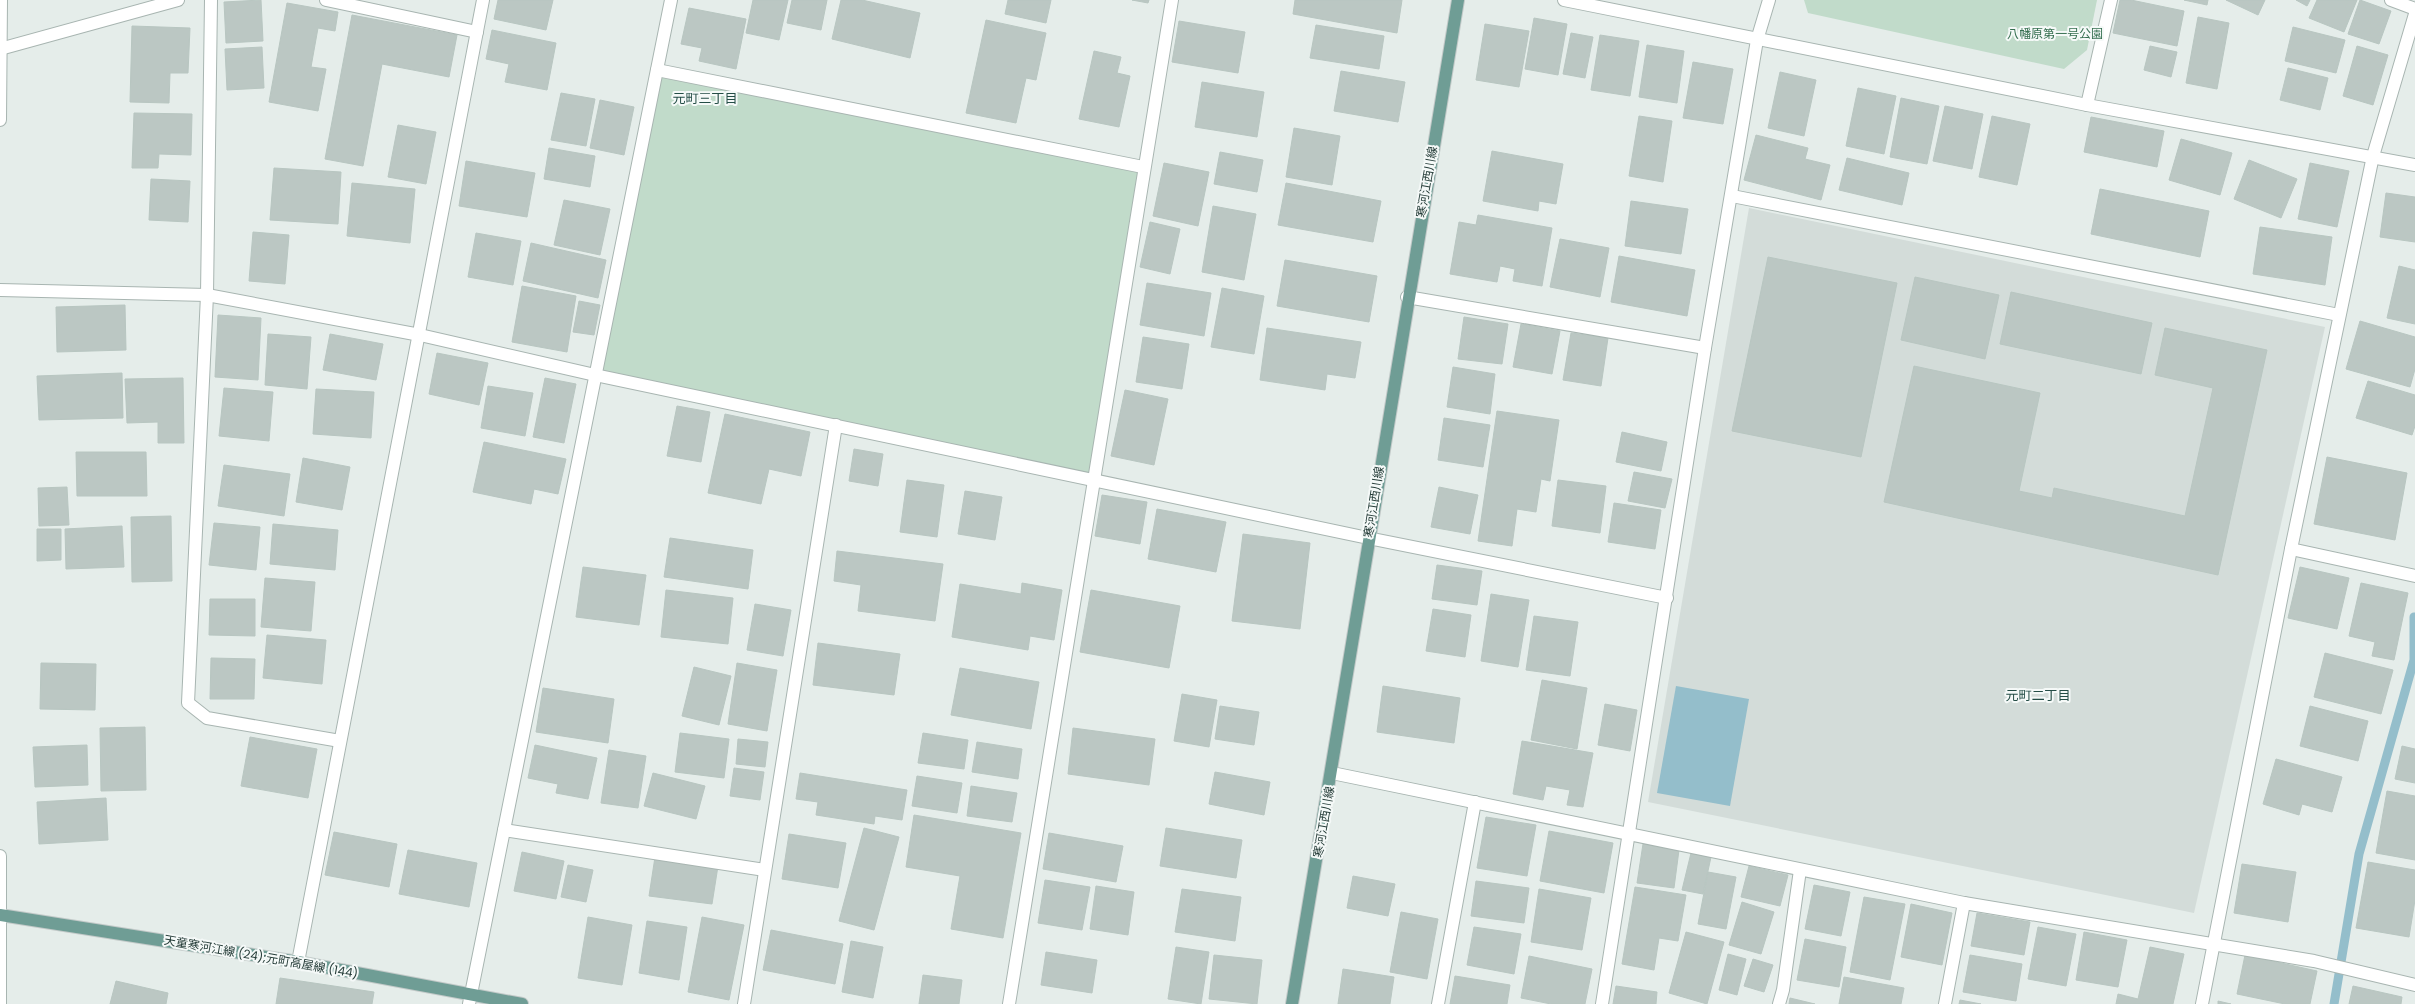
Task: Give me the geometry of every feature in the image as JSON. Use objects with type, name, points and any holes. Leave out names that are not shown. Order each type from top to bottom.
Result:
[{"type":"main road","name":"寒河江西川線","points":[[1292,1004],[1332,773],[1407,297],[1458,0]]},
{"type":"main road","name":"天童寒河江線 (24);元町高屋線 (144)","points":[[0,915],[298,962],[470,999],[522,1004]]},
{"type":"street","points":[[0,120],[1,0]]},
{"type":"street","points":[[0,49],[178,0]]},
{"type":"street","points":[[211,0],[207,295],[188,703],[207,718],[340,741]]},
{"type":"street","points":[[326,0],[477,32]]},
{"type":"street","points":[[298,962],[420,334],[483,0]]},
{"type":"street","points":[[470,999],[672,0]]},
{"type":"street","points":[[1009,1004],[1143,167],[1172,0]]},
{"type":"street","points":[[1564,0],[1757,40],[2087,105],[2374,156],[2415,165]]},
{"type":"street","points":[[1602,1004],[1667,598],[1705,348],[1732,196],[1757,40],[1769,0]]},
{"type":"street","points":[[2087,105],[2111,0]]},
{"type":"street","points":[[2391,0],[2415,9]]},
{"type":"street","points":[[2202,1004],[2291,548],[2374,156],[2415,14]]},
{"type":"street","points":[[657,70],[1143,167]]},
{"type":"street","points":[[1732,196],[2340,315]]},
{"type":"street","points":[[0,290],[207,295],[420,334],[595,375],[1368,538],[1667,598]]},
{"type":"street","points":[[1407,297],[1705,348]]},
{"type":"street","points":[[744,1004],[836,425]]},
{"type":"street","points":[[2291,548],[2415,576]]},
{"type":"street","points":[[1332,773],[1964,903],[2214,946],[2314,961],[2415,985]]},
{"type":"street","points":[[1438,1004],[1475,802]]},
{"type":"street","points":[[504,830],[765,870]]},
{"type":"street","points":[[0,856],[0,1004]]},
{"type":"street","points":[[1779,1004],[1783,990],[1800,870]]},
{"type":"street","points":[[1945,1004],[1964,903]]},
{"type":"shaded area","points":[[1749,208],[2325,327],[2194,913],[1648,802]]},
{"type":"green space","name":"八幡原第一号公園","points":[[1804,0],[2097,0],[2087,50],[2064,69],[1808,13]]},
{"type":"green space","points":[[657,70],[1143,167],[1094,479],[595,375]]},
{"type":"water","points":[[1676,686],[1749,699],[1730,806],[1657,793]]},
{"type":"building","points":[[261,0],[263,41],[226,43],[224,2]]},
{"type":"building","points":[[498,0],[553,0],[546,30],[494,19]]},
{"type":"building","points":[[753,0],[788,0],[779,40],[746,33]]},
{"type":"building","points":[[792,0],[827,0],[821,30],[787,23]]},
{"type":"building","points":[[841,0],[862,0],[920,13],[910,58],[832,39]]},
{"type":"building","points":[[1008,0],[1051,0],[1046,23],[1005,14]]},
{"type":"building","points":[[1132,0],[1149,0],[1148,3]]},
{"type":"building","points":[[1295,0],[1402,0],[1397,33],[1293,14]]},
{"type":"building","points":[[2120,0],[2131,0],[2184,11],[2177,46],[2113,33]]},
{"type":"building","points":[[2184,0],[2208,0],[2207,5]]},
{"type":"building","points":[[2226,0],[2265,0],[2258,15]]},
{"type":"building","points":[[2296,0],[2310,0],[2307,6]]},
{"type":"building","points":[[2317,0],[2357,0],[2344,32],[2309,18]]},
{"type":"building","points":[[2360,0],[2391,11],[2379,44],[2348,34]]},
{"type":"building","points":[[287,3],[338,12],[335,31],[318,28],[311,67],[326,69],[318,111],[269,102]]},
{"type":"building","points":[[689,8],[746,19],[736,69],[699,61],[702,48],[681,44]]},
{"type":"building","points":[[352,15],[457,35],[449,77],[382,64],[363,166],[325,159]]},
{"type":"building","points":[[2198,17],[2229,23],[2217,89],[2186,83]]},
{"type":"building","points":[[1534,18],[1567,24],[1558,75],[1525,69]]},
{"type":"building","points":[[986,20],[1046,33],[1036,80],[1026,78],[1016,123],[966,113]]},
{"type":"building","points":[[1179,21],[1245,32],[1238,73],[1172,62]]},
{"type":"building","points":[[1485,24],[1529,31],[1519,87],[1476,80]]},
{"type":"building","points":[[1316,25],[1384,36],[1379,69],[1310,58]]},
{"type":"building","points":[[132,26],[190,28],[188,73],[170,73],[169,103],[130,102]]},
{"type":"building","points":[[2293,27],[2345,40],[2336,73],[2285,61]]},
{"type":"building","points":[[492,30],[556,43],[547,90],[505,82],[509,64],[486,59]]},
{"type":"building","points":[[1571,33],[1593,37],[1585,78],[1563,74]]},
{"type":"building","points":[[1600,35],[1639,41],[1630,96],[1591,90]]},
{"type":"building","points":[[1647,45],[1684,51],[1677,103],[1639,97]]},
{"type":"building","points":[[2150,46],[2177,52],[2171,77],[2144,70]]},
{"type":"building","points":[[2357,46],[2388,55],[2373,105],[2343,96]]},
{"type":"building","points":[[262,47],[264,88],[227,90],[225,49]]},
{"type":"building","points":[[1094,51],[1121,57],[1117,73],[1130,76],[1119,127],[1079,119]]},
{"type":"building","points":[[1693,62],[1733,69],[1723,124],[1683,118]]},
{"type":"building","points":[[2288,68],[2328,78],[2320,110],[2280,100]]},
{"type":"building","points":[[1341,71],[1405,82],[1398,122],[1334,111]]},
{"type":"building","points":[[1780,72],[1816,80],[1804,136],[1768,128]]},
{"type":"building","points":[[1202,82],[1264,92],[1257,137],[1195,127]]},
{"type":"building","points":[[1858,88],[1896,96],[1884,154],[1846,146]]},
{"type":"building","points":[[561,93],[595,99],[586,146],[551,140]]},
{"type":"building","points":[[1901,98],[1939,106],[1927,164],[1890,157]]},
{"type":"building","points":[[600,100],[634,107],[624,155],[590,148]]},
{"type":"building","points":[[1945,106],[1983,114],[1972,169],[1933,161]]},
{"type":"building","points":[[134,113],[192,114],[191,155],[159,154],[158,168],[132,168]]},
{"type":"building","points":[[1639,116],[1672,121],[1663,182],[1629,176]]},
{"type":"building","points":[[1992,116],[2030,124],[2017,185],[1979,177]]},
{"type":"building","points":[[2091,117],[2164,131],[2157,167],[2084,152]]},
{"type":"building","points":[[398,125],[436,132],[426,184],[388,177]]},
{"type":"building","points":[[1294,128],[1340,136],[1332,185],[1286,177]]},
{"type":"building","points":[[1756,135],[1808,148],[1805,159],[1830,165],[1821,200],[1744,180]]},
{"type":"building","points":[[2181,139],[2232,153],[2220,195],[2169,180]]},
{"type":"building","points":[[549,148],[595,156],[590,187],[544,179]]},
{"type":"building","points":[[1492,151],[1563,164],[1556,204],[1539,201],[1538,211],[1483,201]]},
{"type":"building","points":[[1220,152],[1263,160],[1257,192],[1214,184]]},
{"type":"building","points":[[1847,158],[1909,173],[1902,205],[1839,190]]},
{"type":"building","points":[[2249,160],[2297,179],[2281,218],[2234,199]]},
{"type":"building","points":[[466,161],[535,173],[527,217],[459,206]]},
{"type":"building","points":[[1164,163],[1209,172],[1198,226],[1153,216]]},
{"type":"building","points":[[2310,163],[2349,171],[2337,227],[2298,219]]},
{"type":"building","points":[[274,168],[341,172],[338,224],[270,220]]},
{"type":"building","points":[[151,179],[190,181],[188,222],[149,220]]},
{"type":"building","points":[[352,183],[415,189],[410,243],[347,236]]},
{"type":"building","points":[[1286,183],[1381,201],[1373,242],[1278,225]]},
{"type":"building","points":[[2100,189],[2209,211],[2200,257],[2091,234]]},
{"type":"building","points":[[2386,193],[2415,197],[2415,242],[2380,237]]},
{"type":"building","points":[[564,200],[610,209],[600,255],[554,245]]},
{"type":"building","points":[[1631,201],[1688,209],[1681,254],[1625,246]]},
{"type":"building","points":[[1213,206],[1256,214],[1244,280],[1202,272]]},
{"type":"building","points":[[1478,215],[1552,228],[1542,286],[1513,281],[1515,269],[1500,266],[1497,282],[1450,274],[1459,222],[1476,225]]},
{"type":"building","points":[[1150,222],[1180,229],[1170,274],[1140,267]]},
{"type":"building","points":[[2260,227],[2332,237],[2325,285],[2253,274]]},
{"type":"building","points":[[253,232],[289,235],[285,284],[249,281]]},
{"type":"building","points":[[476,233],[521,241],[513,285],[468,277]]},
{"type":"building","points":[[1560,239],[1609,248],[1600,297],[1550,287]]},
{"type":"building","points":[[531,243],[606,260],[598,298],[523,281]]},
{"type":"building","points":[[1619,256],[1695,270],[1687,316],[1611,302]]},
{"type":"building","points":[[1768,257],[1897,283],[1861,457],[1732,431]]},
{"type":"building","points":[[1285,260],[1377,276],[1369,322],[1277,306]]},
{"type":"building","points":[[2399,266],[2415,270],[2415,324],[2387,318]]},
{"type":"building","points":[[1915,277],[1999,295],[1985,359],[1901,340]]},
{"type":"building","points":[[1147,283],[1211,293],[1204,336],[1140,325]]},
{"type":"building","points":[[522,286],[576,296],[567,352],[512,342]]},
{"type":"building","points":[[1222,288],[1264,296],[1254,354],[1211,347]]},
{"type":"building","points":[[2011,292],[2152,323],[2141,374],[2000,344]]},
{"type":"building","points":[[579,301],[600,305],[594,335],[573,332]]},
{"type":"building","points":[[125,305],[126,350],[57,352],[56,307]]},
{"type":"building","points":[[218,315],[261,318],[258,380],[215,377]]},
{"type":"building","points":[[1464,317],[1508,324],[1502,364],[1458,359]]},
{"type":"building","points":[[2360,321],[2415,337],[2415,369],[2410,387],[2346,369]]},
{"type":"building","points":[[1521,324],[1560,331],[1552,374],[1513,367]]},
{"type":"building","points":[[1267,328],[1361,342],[1355,378],[1327,374],[1325,390],[1260,380]]},
{"type":"building","points":[[2165,328],[2267,350],[2218,575],[1884,502],[1914,366],[2040,393],[2019,491],[2052,498],[2054,488],[2185,516],[2213,388],[2155,375]]},
{"type":"building","points":[[1571,333],[1608,338],[1601,386],[1563,380]]},
{"type":"building","points":[[268,334],[311,337],[307,389],[265,385]]},
{"type":"building","points":[[330,334],[383,344],[376,380],[323,370]]},
{"type":"building","points":[[1143,337],[1189,344],[1182,389],[1136,382]]},
{"type":"building","points":[[437,353],[488,363],[479,405],[429,394]]},
{"type":"building","points":[[1453,367],[1495,374],[1490,414],[1447,407]]},
{"type":"building","points":[[122,373],[123,418],[39,420],[37,376]]},
{"type":"building","points":[[183,378],[184,443],[158,443],[158,422],[127,423],[125,379]]},
{"type":"building","points":[[545,378],[576,384],[564,443],[533,437]]},
{"type":"building","points":[[2368,381],[2415,395],[2415,426],[2412,435],[2356,418]]},
{"type":"building","points":[[488,386],[533,393],[525,436],[481,428]]},
{"type":"building","points":[[224,388],[273,392],[269,441],[219,436]]},
{"type":"building","points":[[316,389],[374,392],[371,438],[313,434]]},
{"type":"building","points":[[1125,390],[1168,399],[1154,465],[1111,456]]},
{"type":"building","points":[[677,406],[710,412],[701,462],[667,456]]},
{"type":"building","points":[[1497,411],[1559,420],[1550,481],[1541,479],[1536,512],[1517,509],[1512,546],[1478,541]]},
{"type":"building","points":[[725,414],[810,432],[801,476],[769,469],[761,504],[708,493]]},
{"type":"building","points":[[1444,418],[1490,425],[1483,467],[1438,460]]},
{"type":"building","points":[[1622,432],[1667,442],[1661,471],[1616,462]]},
{"type":"building","points":[[484,442],[566,459],[558,494],[534,489],[531,504],[473,492]]},
{"type":"building","points":[[854,449],[883,454],[878,486],[849,481]]},
{"type":"building","points":[[76,452],[146,452],[147,496],[77,496]]},
{"type":"building","points":[[2327,457],[2407,473],[2395,540],[2314,524]]},
{"type":"building","points":[[303,458],[350,467],[342,510],[296,502]]},
{"type":"building","points":[[224,465],[290,474],[284,516],[218,506]]},
{"type":"building","points":[[1634,472],[1672,479],[1665,508],[1628,501]]},
{"type":"building","points":[[907,480],[944,485],[937,537],[900,532]]},
{"type":"building","points":[[1558,480],[1606,486],[1600,533],[1552,526]]},
{"type":"building","points":[[67,487],[69,525],[39,526],[38,488]]},
{"type":"building","points":[[1439,487],[1478,495],[1470,534],[1431,527]]},
{"type":"building","points":[[965,491],[1002,497],[995,540],[958,534]]},
{"type":"building","points":[[1102,495],[1147,502],[1140,544],[1095,536]]},
{"type":"building","points":[[1614,503],[1661,510],[1655,549],[1608,542]]},
{"type":"building","points":[[1157,509],[1226,522],[1216,572],[1148,559]]},
{"type":"building","points":[[171,516],[172,581],[132,582],[131,517]]},
{"type":"building","points":[[214,523],[260,527],[256,570],[209,565]]},
{"type":"building","points":[[273,524],[338,530],[335,570],[270,564]]},
{"type":"building","points":[[122,526],[124,567],[66,569],[65,529]]},
{"type":"building","points":[[37,529],[61,529],[61,560],[37,561]]},
{"type":"building","points":[[1243,534],[1310,543],[1300,629],[1232,621]]},
{"type":"building","points":[[670,538],[753,550],[748,589],[664,577]]},
{"type":"building","points":[[837,551],[943,564],[935,621],[858,611],[861,585],[834,581]]},
{"type":"building","points":[[1437,565],[1482,571],[1477,605],[1432,599]]},
{"type":"building","points":[[583,567],[646,575],[639,625],[576,617]]},
{"type":"building","points":[[2300,567],[2349,578],[2337,629],[2288,618]]},
{"type":"building","points":[[265,578],[315,582],[311,631],[261,627]]},
{"type":"building","points":[[1022,583],[1062,590],[1054,640],[1030,636],[1028,650],[952,637],[960,584],[1021,594]]},
{"type":"building","points":[[2361,583],[2408,593],[2394,660],[2372,656],[2375,642],[2349,636]]},
{"type":"building","points":[[666,590],[733,598],[728,644],[661,637]]},
{"type":"building","points":[[1091,590],[1180,606],[1169,668],[1080,652]]},
{"type":"building","points":[[1491,594],[1529,600],[1518,667],[1481,661]]},
{"type":"building","points":[[210,599],[255,599],[255,636],[209,635]]},
{"type":"building","points":[[755,604],[791,610],[783,656],[747,650]]},
{"type":"building","points":[[1433,609],[1471,615],[1465,657],[1426,651]]},
{"type":"building","points":[[1534,616],[1578,622],[1570,676],[1526,670]]},
{"type":"building","points":[[267,635],[326,640],[322,684],[263,678]]},
{"type":"building","points":[[818,643],[900,654],[894,695],[813,685]]},
{"type":"building","points":[[2325,653],[2393,670],[2381,714],[2314,697]]},
{"type":"building","points":[[211,658],[255,659],[254,699],[210,699]]},
{"type":"building","points":[[41,663],[96,664],[95,710],[40,709]]},
{"type":"building","points":[[737,663],[777,670],[767,731],[728,724]]},
{"type":"building","points":[[694,667],[731,676],[719,725],[682,716]]},
{"type":"building","points":[[960,668],[1039,682],[1031,729],[951,715]]},
{"type":"building","points":[[1542,680],[1587,688],[1577,749],[1531,740]]},
{"type":"building","points":[[1383,686],[1460,698],[1454,743],[1377,732]]},
{"type":"building","points":[[543,688],[614,699],[608,743],[536,732]]},
{"type":"building","points":[[1182,694],[1217,700],[1209,747],[1174,741]]},
{"type":"building","points":[[1605,704],[1637,710],[1630,751],[1598,745]]},
{"type":"building","points":[[1220,706],[1259,712],[1254,745],[1215,739]]},
{"type":"building","points":[[2310,706],[2368,721],[2358,761],[2300,746]]},
{"type":"building","points":[[145,727],[146,790],[101,791],[100,728]]},
{"type":"building","points":[[1073,728],[1155,739],[1149,785],[1068,774]]},
{"type":"building","points":[[680,733],[729,739],[724,778],[675,772]]},
{"type":"building","points":[[923,733],[968,740],[964,769],[918,763]]},
{"type":"building","points":[[250,737],[317,749],[308,798],[241,786]]},
{"type":"building","points":[[738,739],[768,742],[765,767],[736,764]]},
{"type":"building","points":[[1522,741],[1593,753],[1583,807],[1567,805],[1570,790],[1546,786],[1543,800],[1513,794]]},
{"type":"building","points":[[977,742],[1022,749],[1018,779],[972,772]]},
{"type":"building","points":[[87,745],[88,785],[35,787],[33,747]]},
{"type":"building","points":[[535,745],[597,758],[588,799],[556,793],[558,784],[528,778]]},
{"type":"building","points":[[2402,746],[2415,749],[2415,783],[2395,779]]},
{"type":"building","points":[[609,750],[646,756],[638,808],[601,803]]},
{"type":"building","points":[[2276,759],[2342,777],[2332,812],[2302,804],[2299,815],[2263,804]]},
{"type":"building","points":[[734,768],[764,772],[760,800],[730,796]]},
{"type":"building","points":[[1215,772],[1270,782],[1264,815],[1209,804]]},
{"type":"building","points":[[653,773],[705,786],[696,819],[644,806]]},
{"type":"building","points":[[800,773],[907,790],[902,820],[875,816],[874,824],[816,815],[818,802],[796,799]]},
{"type":"building","points":[[917,776],[962,783],[957,813],[912,806]]},
{"type":"building","points":[[971,786],[1017,793],[1012,822],[967,816]]},
{"type":"building","points":[[2387,791],[2415,796],[2415,860],[2376,853]]},
{"type":"building","points":[[106,798],[108,840],[39,844],[37,802]]},
{"type":"building","points":[[914,815],[1021,833],[1003,938],[951,929],[960,876],[906,867]]},
{"type":"building","points":[[1486,817],[1536,825],[1527,876],[1477,868]]},
{"type":"building","points":[[864,828],[899,837],[874,930],[839,921]]},
{"type":"building","points":[[1166,828],[1242,840],[1236,878],[1160,866]]},
{"type":"building","points":[[1549,831],[1613,843],[1604,893],[1540,881]]},
{"type":"building","points":[[334,832],[397,844],[389,887],[325,875]]},
{"type":"building","points":[[1049,833],[1123,846],[1116,882],[1043,869]]},
{"type":"building","points":[[789,834],[846,843],[838,888],[782,879]]},
{"type":"building","points":[[1643,844],[1679,850],[1674,888],[1637,883]]},
{"type":"building","points":[[408,850],[477,863],[469,907],[399,894]]},
{"type":"building","points":[[522,852],[564,861],[556,899],[514,891]]},
{"type":"building","points":[[1691,853],[1711,857],[1703,894],[1682,890]]},
{"type":"building","points":[[655,857],[718,866],[712,904],[649,896]]},
{"type":"building","points":[[2368,862],[2415,870],[2415,900],[2409,937],[2356,928]]},
{"type":"building","points":[[2242,864],[2296,872],[2288,922],[2234,913]]},
{"type":"building","points":[[568,865],[593,870],[586,902],[561,897]]},
{"type":"building","points":[[1749,866],[1788,875],[1780,906],[1741,897]]},
{"type":"building","points":[[1708,872],[1736,877],[1726,929],[1698,924]]},
{"type":"building","points":[[1353,876],[1395,884],[1388,916],[1347,908]]},
{"type":"building","points":[[1045,880],[1090,887],[1082,930],[1038,923]]},
{"type":"building","points":[[1476,881],[1529,888],[1524,923],[1471,916]]},
{"type":"building","points":[[1814,885],[1850,892],[1841,936],[1805,929]]},
{"type":"building","points":[[1096,886],[1134,892],[1128,935],[1090,929]]},
{"type":"building","points":[[1635,887],[1686,895],[1678,941],[1659,938],[1654,970],[1622,964]]},
{"type":"building","points":[[1182,889],[1241,897],[1235,941],[1175,932]]},
{"type":"building","points":[[1539,889],[1591,898],[1582,950],[1531,942]]},
{"type":"building","points":[[1864,897],[1905,904],[1890,980],[1850,972]]},
{"type":"building","points":[[1742,902],[1774,912],[1761,954],[1729,945]]},
{"type":"building","points":[[1911,904],[1952,913],[1942,965],[1901,957]]},
{"type":"building","points":[[1401,912],[1438,919],[1427,979],[1390,972]]},
{"type":"building","points":[[1977,913],[2030,922],[2024,955],[1971,946]]},
{"type":"building","points":[[588,917],[632,925],[622,985],[578,978]]},
{"type":"building","points":[[702,917],[744,925],[729,1000],[688,992]]},
{"type":"building","points":[[647,921],[687,927],[679,980],[639,973]]},
{"type":"building","points":[[1474,927],[1521,934],[1514,974],[1467,965]]},
{"type":"building","points":[[2038,927],[2076,934],[2066,986],[2028,979]]},
{"type":"building","points":[[771,930],[843,944],[835,984],[763,970]]},
{"type":"building","points":[[1686,932],[1724,942],[1707,1004],[1669,993]]},
{"type":"building","points":[[2084,932],[2127,940],[2118,987],[2076,980]]},
{"type":"building","points":[[1805,939],[1846,947],[1839,987],[1797,980]]},
{"type":"building","points":[[851,941],[883,947],[873,998],[842,992]]},
{"type":"building","points":[[1176,947],[1209,952],[1201,1004],[1168,999]]},
{"type":"building","points":[[2150,947],[2184,954],[2173,1004],[2116,1004],[2118,994],[2138,999]]},
{"type":"building","points":[[1046,952],[1097,960],[1092,993],[1041,985]]},
{"type":"building","points":[[1728,954],[1746,959],[1737,995],[1719,990]]},
{"type":"building","points":[[1214,955],[1262,960],[1257,1004],[1209,999]]},
{"type":"building","points":[[1970,955],[2022,964],[2016,1001],[1963,992]]},
{"type":"building","points":[[2245,955],[2317,971],[2310,1004],[2285,1004],[2237,994]]},
{"type":"building","points":[[1529,956],[1592,969],[1585,1004],[1551,1004],[1521,998]]},
{"type":"building","points":[[1753,959],[1773,965],[1764,992],[1744,986]]},
{"type":"building","points":[[1343,969],[1394,977],[1390,1004],[1338,1004]]},
{"type":"building","points":[[923,975],[962,980],[959,1004],[919,1004]]},
{"type":"building","points":[[1455,976],[1510,985],[1507,1004],[1450,1004]]},
{"type":"building","points":[[1844,977],[1904,988],[1901,1004],[1839,1004]]},
{"type":"building","points":[[280,978],[374,992],[372,1004],[276,1004]]},
{"type":"building","points":[[116,981],[168,993],[166,1004],[110,1004]]},
{"type":"building","points":[[1616,986],[1657,992],[1656,1004],[1613,1004]]},
{"type":"building","points":[[2353,986],[2402,997],[2401,1004],[2349,1004]]},
{"type":"building","points":[[1790,998],[1815,1004],[1789,1004]]},
{"type":"building","points":[[1960,1000],[1981,1004],[1959,1004]]},
{"type":"building","points":[[2218,1001],[2231,1004],[2218,1004]]},
{"type":"waterway","points":[[2334,1004],[2359,854],[2414,660],[2414,617]]},
{"type":"district","name":"元町三丁目","points":[[705,98]]},
{"type":"district","name":"元町二丁目","points":[[2038,695]]}]
